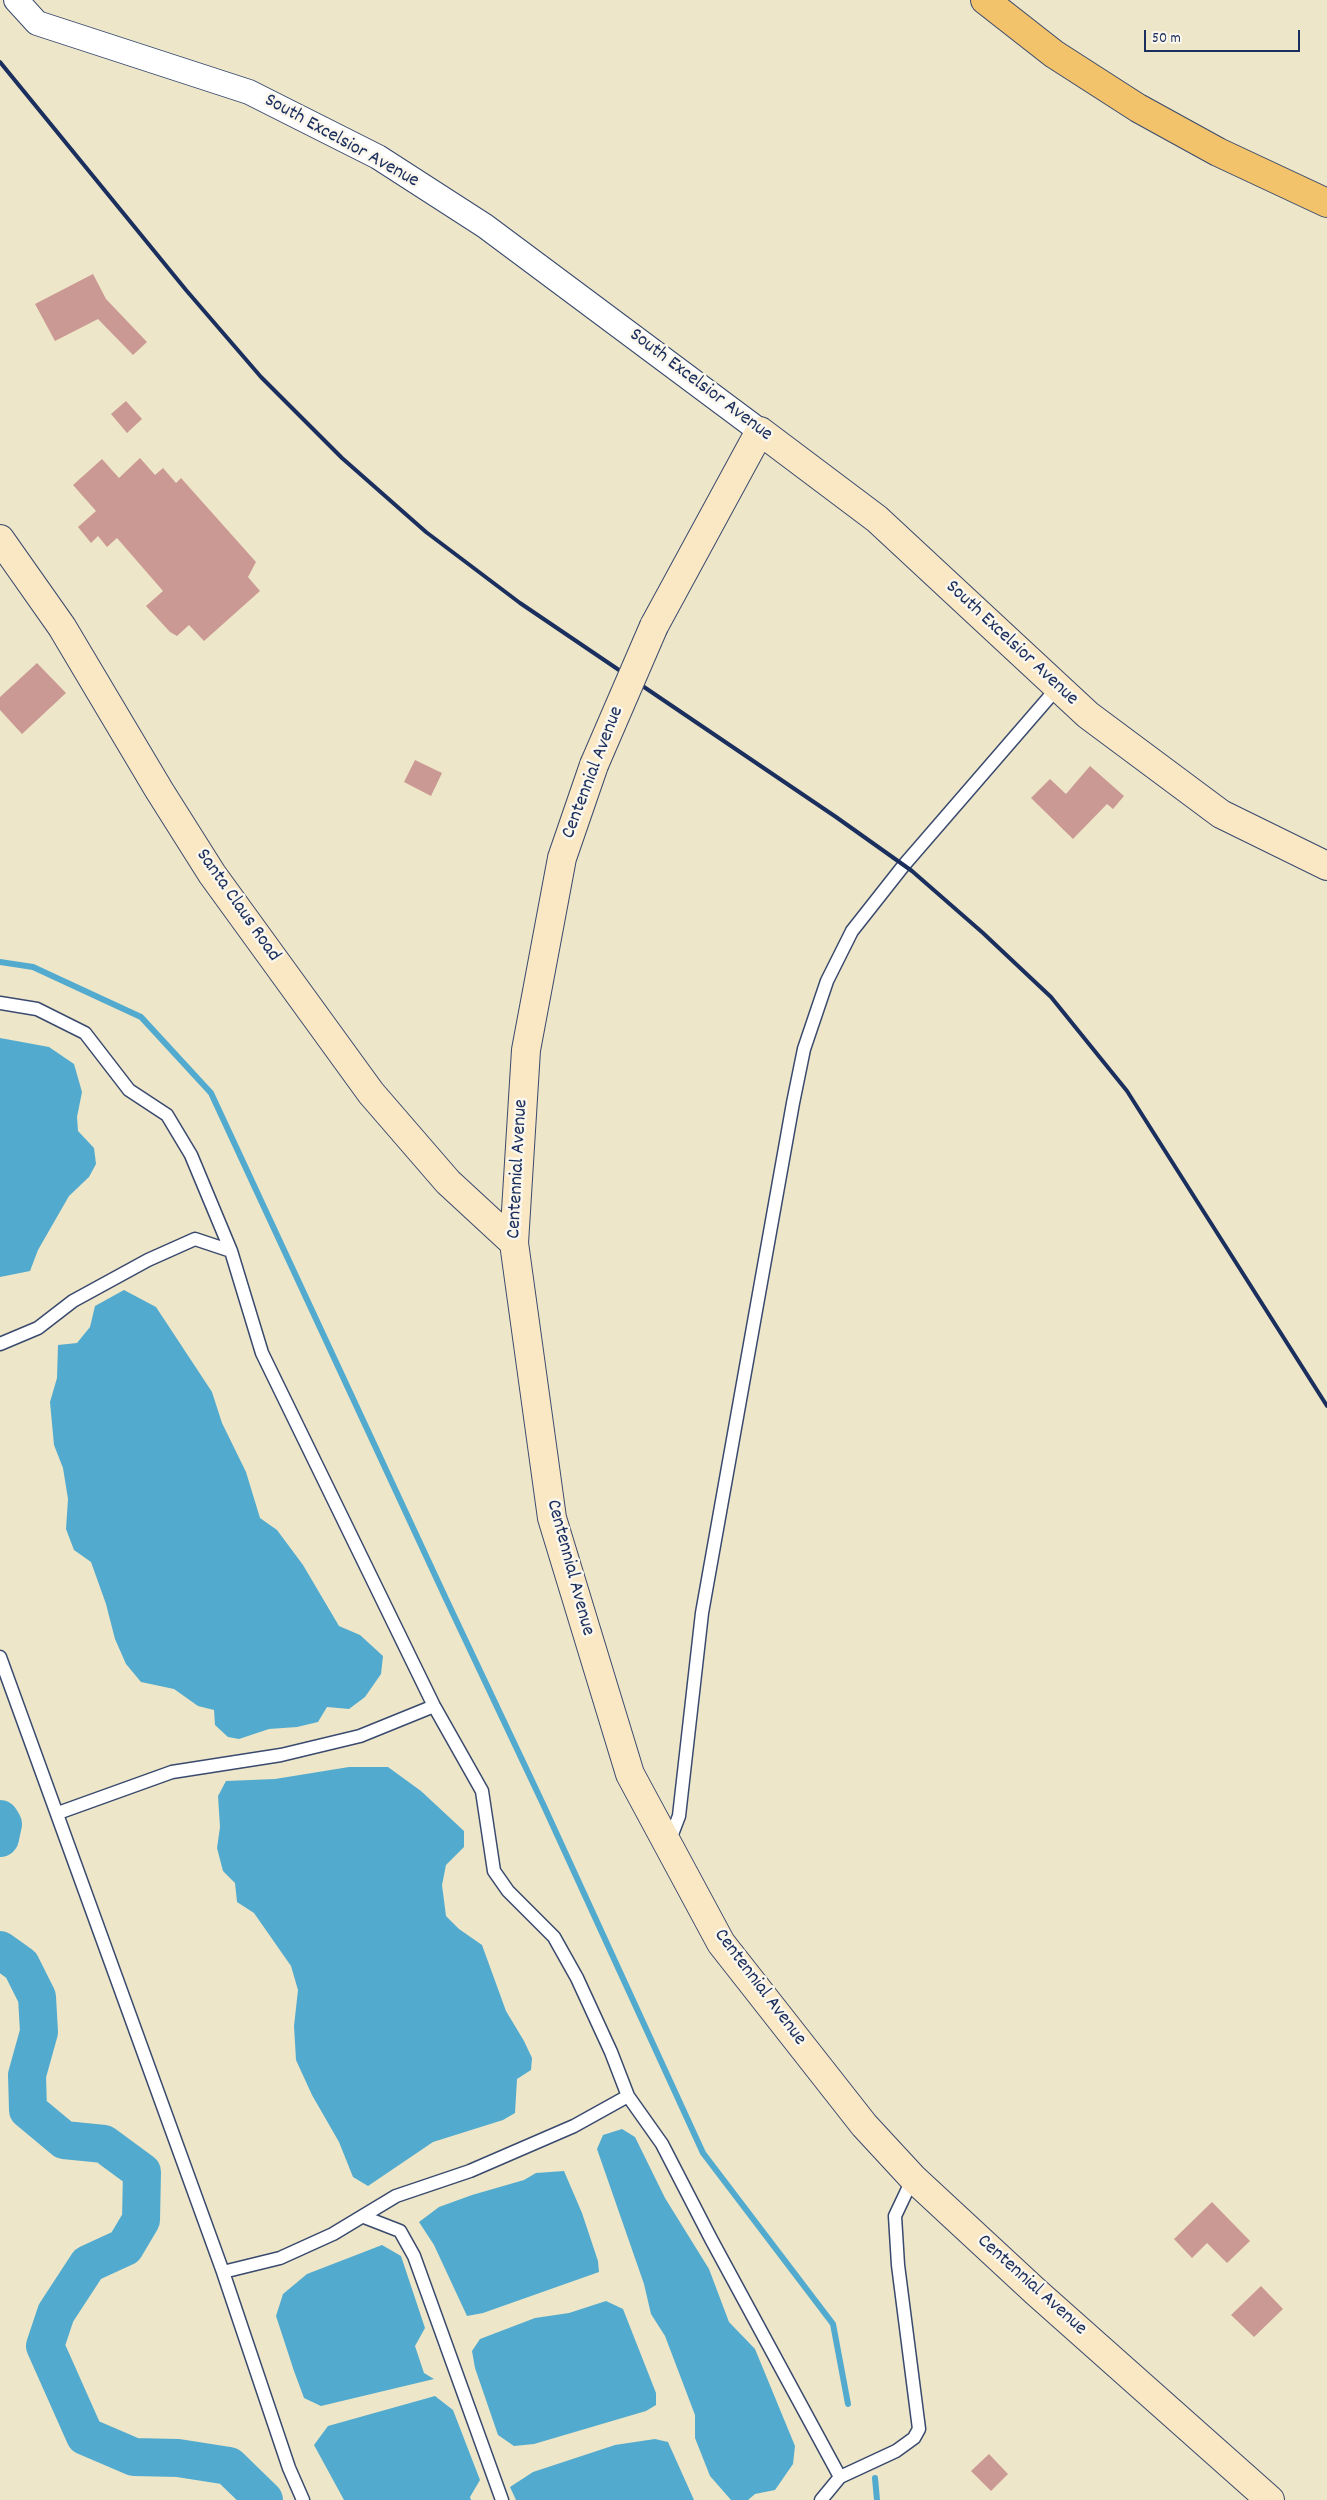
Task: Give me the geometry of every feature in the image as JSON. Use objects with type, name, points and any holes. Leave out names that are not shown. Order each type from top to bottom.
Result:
[{"type":"highway","points":[[985,0],[1054,54],[1138,108],[1218,152],[1327,202]]},
{"type":"street","name":"South Excelsior Avenue","points":[[16,0],[37,24],[249,92],[378,157],[485,226],[877,519],[1088,715],[1221,814],[1327,866]]},
{"type":"street","name":"Centennial Avenue","points":[[760,431],[654,626],[594,765],[562,858],[526,1050],[514,1243],[552,1518],[630,1774],[721,1942],[864,2125],[913,2178],[1036,2292],[1270,2500]]},
{"type":"street","name":"Santa Claus Road","points":[[0,539],[62,627],[159,790],[212,874],[371,1093],[448,1182],[514,1243]]},
{"type":"lane","points":[[668,1844],[679,1816],[702,1613],[792,1102],[804,1049],[826,981],[852,932],[904,865],[1058,687]]},
{"type":"lane","points":[[0,1003],[37,1009],[85,1033],[130,1090],[167,1115],[191,1155],[231,1251],[262,1353],[434,1706],[482,1790],[494,1871],[508,1891],[554,1937],[581,1986],[611,2052],[628,2096],[662,2144],[711,2239],[840,2477]]},
{"type":"lane","points":[[0,1344],[38,1328],[72,1300],[148,1260],[195,1239],[231,1251]]},
{"type":"lane","points":[[0,1657],[58,1813],[222,2272],[289,2468],[303,2500]]},
{"type":"lane","points":[[58,1813],[172,1772],[281,1755],[360,1736],[434,1706]]},
{"type":"lane","points":[[222,2272],[280,2258],[333,2234],[396,2196],[470,2171],[574,2126],[628,2096]]},
{"type":"lane","points":[[822,2500],[840,2477],[896,2451],[914,2438],[918,2429],[898,2265],[895,2216],[913,2178]]},
{"type":"lane","points":[[364,2216],[400,2231],[414,2256],[502,2500]]},
{"type":"water","points":[[0,1038],[49,1047],[74,1064],[82,1092],[77,1117],[78,1131],[94,1148],[96,1164],[89,1177],[69,1196],[38,1250],[30,1271],[0,1277]]},
{"type":"water","points":[[124,1290],[156,1307],[212,1392],[222,1423],[246,1472],[260,1518],[277,1530],[303,1565],[339,1626],[360,1635],[383,1656],[381,1674],[365,1697],[349,1709],[327,1707],[318,1722],[297,1727],[269,1729],[239,1739],[228,1737],[215,1725],[214,1710],[198,1706],[174,1689],[141,1682],[126,1664],[115,1639],[106,1604],[91,1562],[74,1550],[66,1529],[68,1499],[63,1468],[54,1445],[50,1402],[57,1378],[58,1345],[77,1343],[90,1327],[95,1306]]},
{"type":"water","points":[[349,1767],[388,1767],[421,1791],[464,1831],[464,1847],[446,1865],[442,1885],[446,1916],[459,1929],[482,1945],[506,2011],[532,2058],[531,2070],[517,2079],[515,2113],[503,2120],[433,2142],[368,2186],[353,2177],[339,2142],[312,2095],[296,2060],[294,2026],[298,1990],[291,1966],[254,1913],[237,1902],[235,1883],[223,1871],[217,1848],[220,1827],[218,1796],[226,1781],[275,1779]]},
{"type":"water","points":[[622,2129],[635,2137],[665,2198],[709,2269],[729,2322],[755,2349],[795,2446],[793,2464],[775,2490],[755,2494],[748,2500],[731,2500],[710,2476],[695,2438],[695,2415],[665,2336],[651,2314],[644,2284],[597,2149],[603,2135]]},
{"type":"water","points":[[564,2171],[582,2213],[598,2261],[599,2272],[483,2313],[467,2316],[434,2245],[419,2222],[439,2207],[472,2195],[524,2180],[536,2173]]},
{"type":"water","points":[[382,2245],[401,2256],[425,2328],[415,2346],[424,2373],[434,2379],[321,2406],[304,2398],[294,2371],[276,2316],[283,2294],[307,2274]]},
{"type":"water","points":[[606,2301],[623,2309],[656,2393],[656,2405],[646,2411],[534,2444],[514,2446],[498,2435],[475,2368],[472,2351],[480,2339],[535,2318],[569,2313]]},
{"type":"water","points":[[435,2396],[453,2410],[480,2480],[470,2497],[471,2500],[344,2500],[314,2445],[328,2426]]},
{"type":"water","points":[[655,2439],[668,2442],[694,2500],[516,2500],[510,2487],[533,2472],[615,2445]]},
{"type":"building","points":[[93,274],[106,299],[147,342],[133,355],[98,319],[55,341],[35,304]]},
{"type":"building","points":[[126,401],[142,419],[127,433],[111,414]]},
{"type":"building","points":[[140,458],[155,475],[163,468],[176,483],[181,478],[256,562],[248,577],[260,591],[204,641],[189,625],[177,636],[170,632],[146,606],[163,591],[117,538],[107,547],[98,536],[91,543],[78,527],[96,511],[73,485],[102,459],[119,478]]},
{"type":"building","points":[[37,663],[66,693],[22,734],[0,710],[0,697]]},
{"type":"building","points":[[415,760],[442,773],[431,796],[404,782]]},
{"type":"building","points":[[1090,766],[1124,796],[1113,809],[1107,804],[1073,839],[1031,798],[1050,779],[1066,794]]},
{"type":"building","points":[[1212,2202],[1250,2241],[1227,2263],[1207,2243],[1192,2258],[1174,2239]]},
{"type":"building","points":[[1261,2286],[1283,2309],[1254,2337],[1231,2315]]},
{"type":"building","points":[[989,2454],[1008,2474],[991,2491],[971,2471]]},
{"type":"waterway","points":[[0,962],[33,967],[141,1017],[211,1093],[543,1804],[703,2153],[833,2324],[848,2404]]},
{"type":"waterway","points":[[0,1819],[3,1824],[0,1838]]},
{"type":"waterway","points":[[0,1950],[21,1965],[37,1997],[39,2032],[27,2075],[28,2110],[64,2140],[104,2144],[142,2172],[141,2220],[125,2247],[88,2264],[56,2313],[45,2346],[85,2436],[134,2457],[178,2458],[229,2466],[264,2500]]},
{"type":"waterway","points":[[875,2478],[877,2500]]},
{"type":"railway","points":[[0,62],[186,290],[261,377],[342,458],[426,532],[520,603],[836,817],[912,871],[983,933],[1051,997],[1127,1091],[1327,1406]]}]
